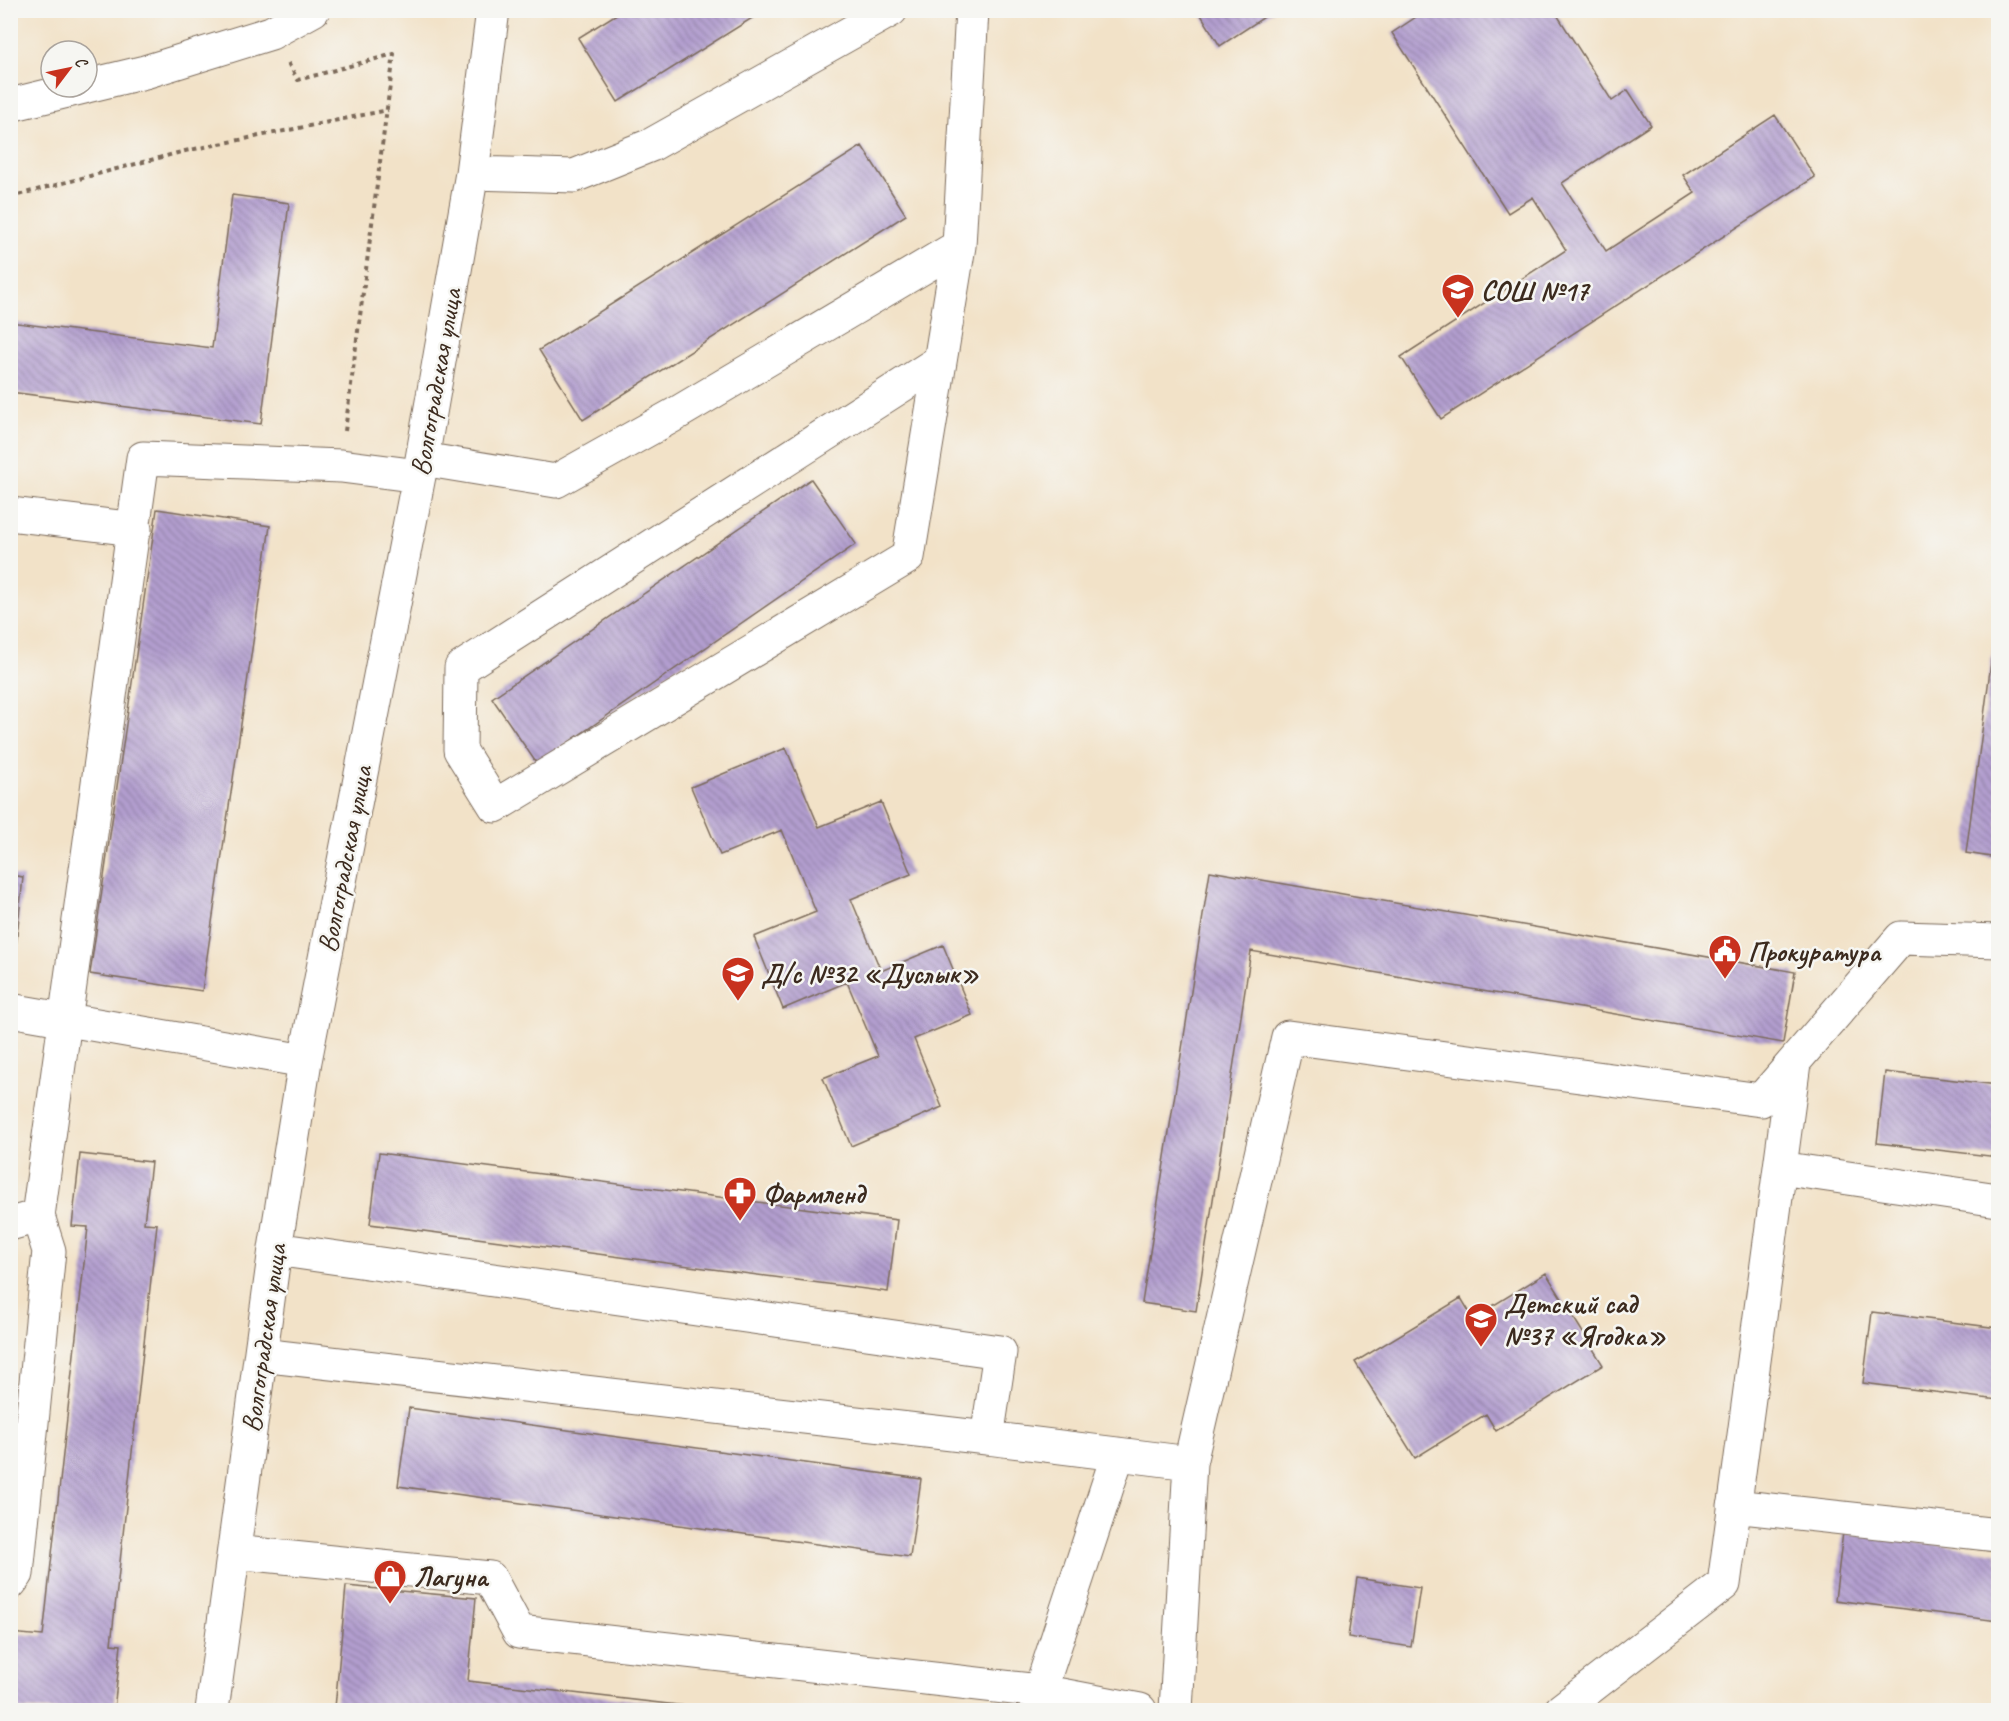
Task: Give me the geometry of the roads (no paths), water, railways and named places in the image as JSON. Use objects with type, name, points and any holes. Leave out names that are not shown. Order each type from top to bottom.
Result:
[{"type":"street","points":[[99,84],[270,33],[313,10]]},
{"type":"street","name":"Волгоградская улица","points":[[213,1710],[274,1249],[305,1060],[421,467],[472,173],[493,10]]},
{"type":"street","points":[[472,173],[574,176],[651,145],[891,10]]},
{"type":"street","points":[[940,361],[460,668],[460,750],[495,806],[908,557],[959,246],[972,10]]},
{"type":"street","points":[[10,105],[39,98]]},
{"type":"street","points":[[10,1583],[17,1574],[49,1251],[24,1220],[66,1020],[143,458],[421,467],[556,481],[674,415],[959,246]]},
{"type":"street","points":[[10,514],[135,529]]},
{"type":"street","points":[[1176,1710],[1190,1463],[1288,1037],[1761,1100],[1901,938],[1998,940]]},
{"type":"street","points":[[10,1010],[305,1060]]},
{"type":"street","points":[[1561,1710],[1724,1584],[1794,1063]]},
{"type":"street","points":[[1779,1168],[1998,1200]]},
{"type":"street","points":[[274,1249],[1000,1352],[987,1438]]},
{"type":"street","points":[[261,1355],[1190,1463]]},
{"type":"street","points":[[1040,1690],[1118,1454]]},
{"type":"street","points":[[1734,1506],[1998,1535]]},
{"type":"street","points":[[234,1552],[490,1578],[519,1632],[1040,1690],[1140,1710]]},
{"type":"place","name":"СОШ №17","points":[[1458,319]]},
{"type":"place","name":"Прокуратура","points":[[1725,980]]},
{"type":"place","name":"Д/с №32 «Дуслык»","points":[[738,1002]]},
{"type":"place","name":"Фармленд","points":[[740,1222]]},
{"type":"place","name":"Детский сад №37 «Ягодка»","points":[[1481,1348]]},
{"type":"place","name":"Лагуна","points":[[390,1605]]}]
